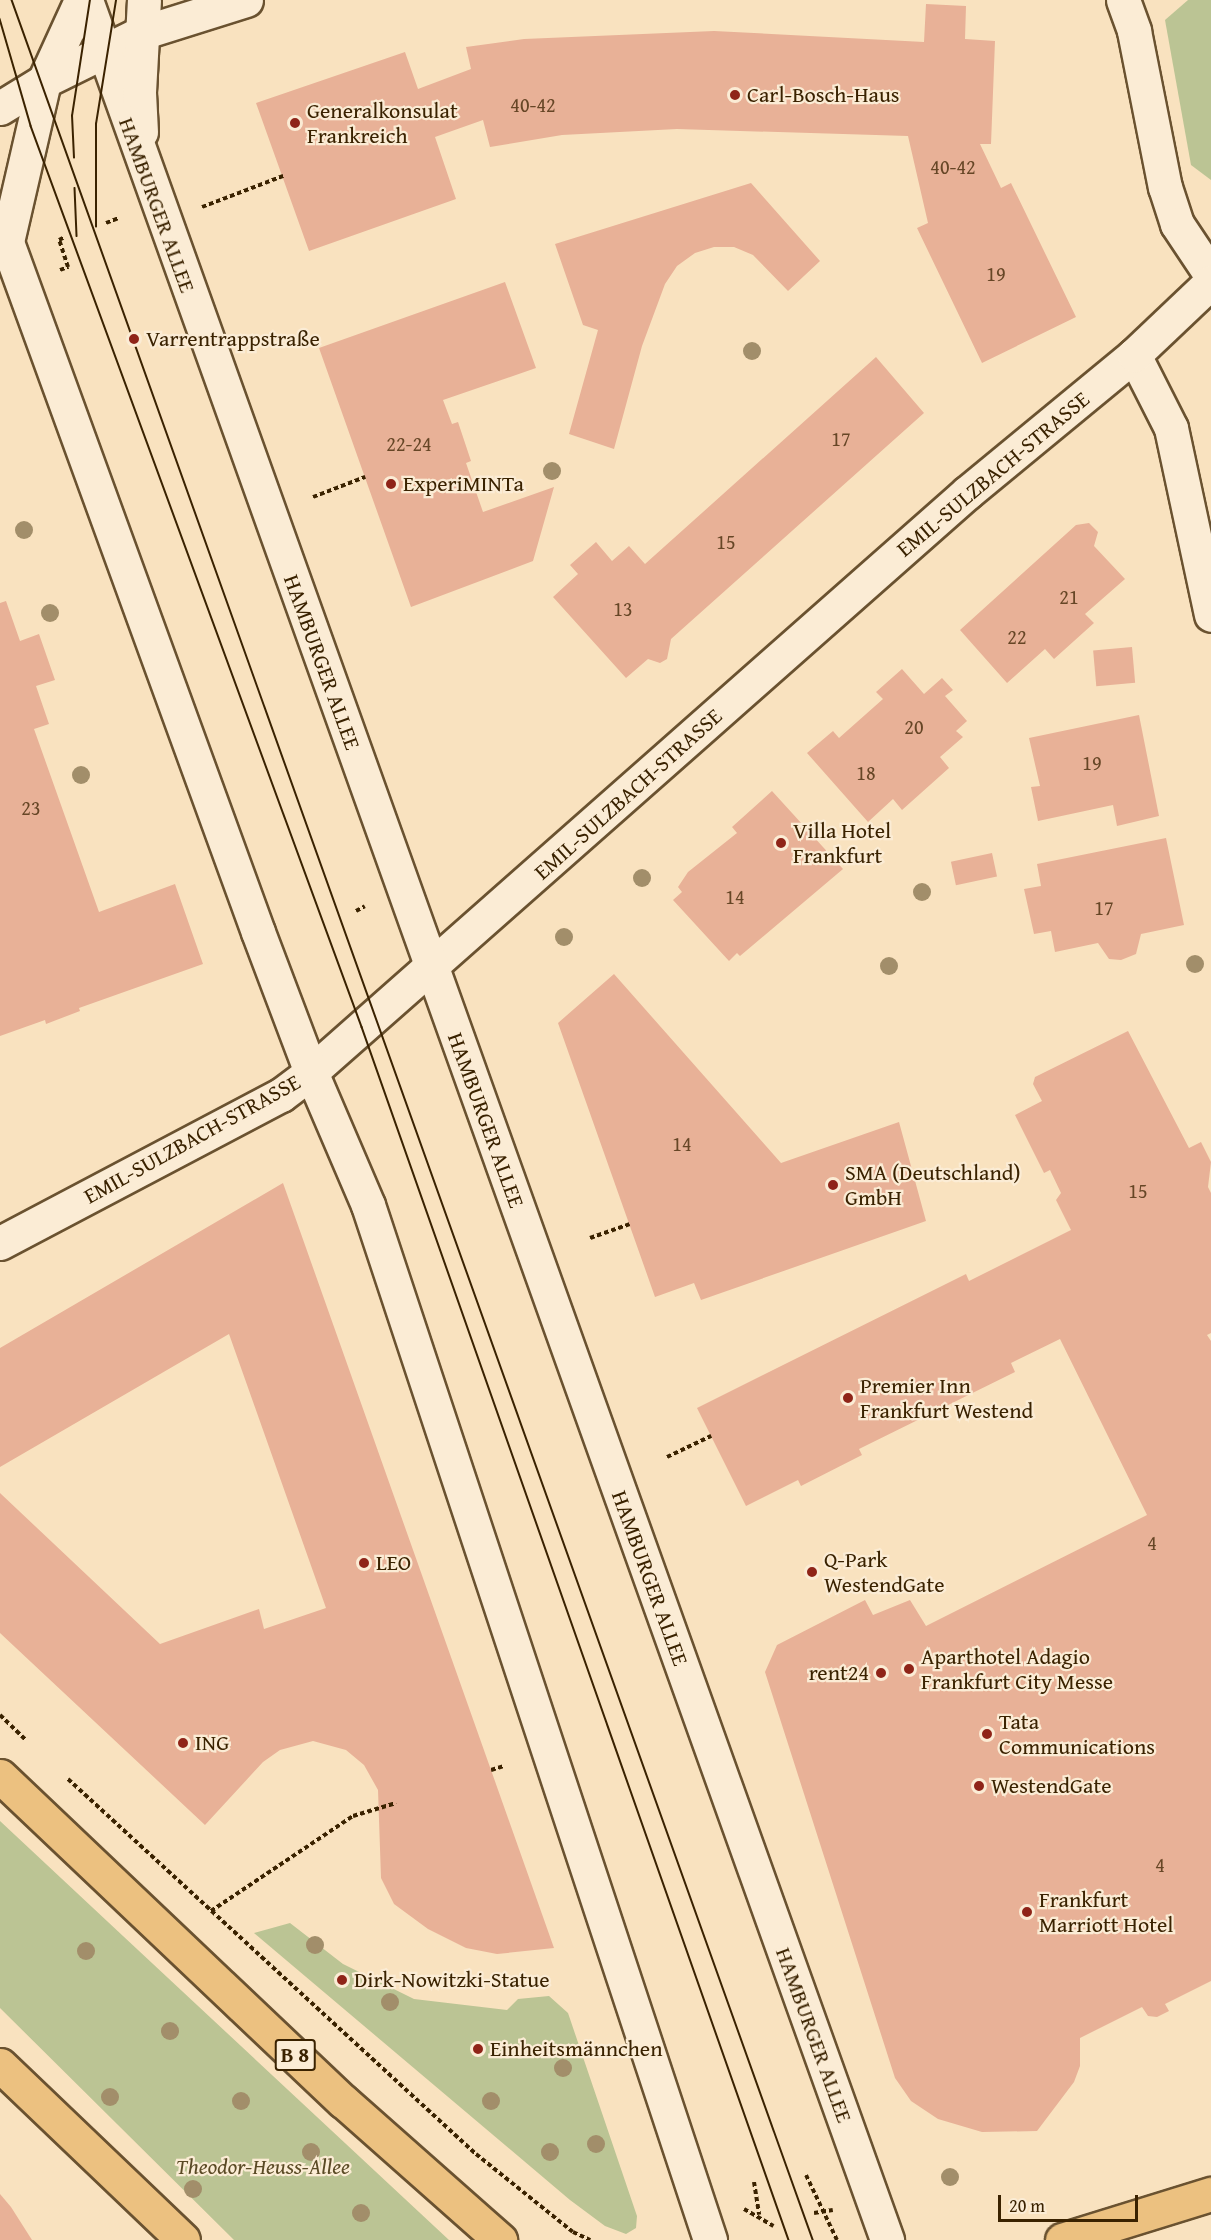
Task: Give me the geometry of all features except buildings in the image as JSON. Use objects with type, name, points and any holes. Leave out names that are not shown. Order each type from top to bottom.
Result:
[{"type":"main road","name":"B 8","points":[[0,1776],[343,2101],[500,2240]]},
{"type":"main road","points":[[0,2065],[183,2240]]},
{"type":"main road","points":[[1062,2240],[1208,2193]]},
{"type":"street","points":[[81,0],[44,81],[3,234],[311,1072],[368,1205],[710,2240]]},
{"type":"street","name":"HAMBURGER ALLEE","points":[[86,0],[102,54],[887,2240]]},
{"type":"street","points":[[144,0],[139,93],[147,179]]},
{"type":"street","points":[[0,108],[44,81],[141,33],[246,0]]},
{"type":"street","points":[[1123,0],[1134,30],[1165,187],[1178,224],[1211,275]]},
{"type":"street","name":"EMIL-SULZBACH-STRASSE","points":[[0,1243],[281,1095],[311,1072],[968,492],[1134,355],[1211,282]]},
{"type":"street","points":[[1134,355],[1171,428],[1211,615]]},
{"type":"path","points":[[202,207],[283,176]]},
{"type":"path","points":[[51,273],[68,267],[59,240],[65,237]]},
{"type":"path","points":[[314,497],[365,477]]},
{"type":"path","points":[[590,1238],[630,1224]]},
{"type":"path","points":[[667,1457],[711,1436]]},
{"type":"path","points":[[0,1715],[30,1744]]},
{"type":"path","points":[[491,1770],[504,1766]]},
{"type":"path","points":[[64,1776],[476,2154],[573,2232],[590,2240]]},
{"type":"path","points":[[211,1911],[353,1816],[396,1803]]},
{"type":"path","points":[[806,2175],[837,2240]]},
{"type":"path","points":[[753,2182],[759,2216]]},
{"type":"path","points":[[741,2208],[774,2226]]},
{"type":"green space","points":[[1188,0],[1211,0],[1211,180],[1191,165],[1165,20]]},
{"type":"green space","name":"Theodor-Heuss-Allee","points":[[0,1821],[449,2240],[234,2240],[0,2008]]},
{"type":"green space","points":[[290,1923],[343,1964],[414,1999],[507,2010],[518,1999],[549,1996],[568,2013],[637,2216],[636,2228],[626,2234],[605,2226],[570,2200],[254,1933]]},
{"type":"tram line","points":[[12,0],[813,2240]]},
{"type":"tram line","points":[[74,158],[72,116],[90,0]]},
{"type":"tram line","points":[[96,227],[96,124],[116,0]]},
{"type":"tram line","points":[[0,19],[31,126],[362,1027],[789,2240]]},
{"type":"tram line","points":[[75,188],[77,236]]},
{"type":"place","name":"Carl-Bosch-Haus","points":[[735,95]]},
{"type":"place","name":"Generalkonsulat Frankreich","points":[[295,123]]},
{"type":"place","name":"Varrentrappstraße","points":[[134,339]]},
{"type":"place","name":"ExperiMINTa","points":[[391,484]]},
{"type":"place","name":"Villa Hotel Frankfurt","points":[[781,843]]},
{"type":"place","name":"SMA (Deutschland) GmbH","points":[[833,1185]]},
{"type":"place","name":"Premier Inn Frankfurt Westend","points":[[848,1398]]},
{"type":"place","name":"LEO","points":[[364,1563]]},
{"type":"place","name":"Q-Park WestendGate","points":[[812,1572]]},
{"type":"place","name":"Aparthotel Adagio Frankfurt City Messe","points":[[909,1669]]},
{"type":"place","name":"rent24","points":[[881,1673]]},
{"type":"place","name":"Tata Communications","points":[[987,1734]]},
{"type":"place","name":"ING","points":[[183,1743]]},
{"type":"place","name":"WestendGate","points":[[979,1786]]},
{"type":"place","name":"Frankfurt Marriott Hotel","points":[[1027,1912]]},
{"type":"place","name":"Dirk-Nowitzki-Statue","points":[[342,1980]]},
{"type":"place","name":"Einheitsmännchen","points":[[478,2049]]}]
